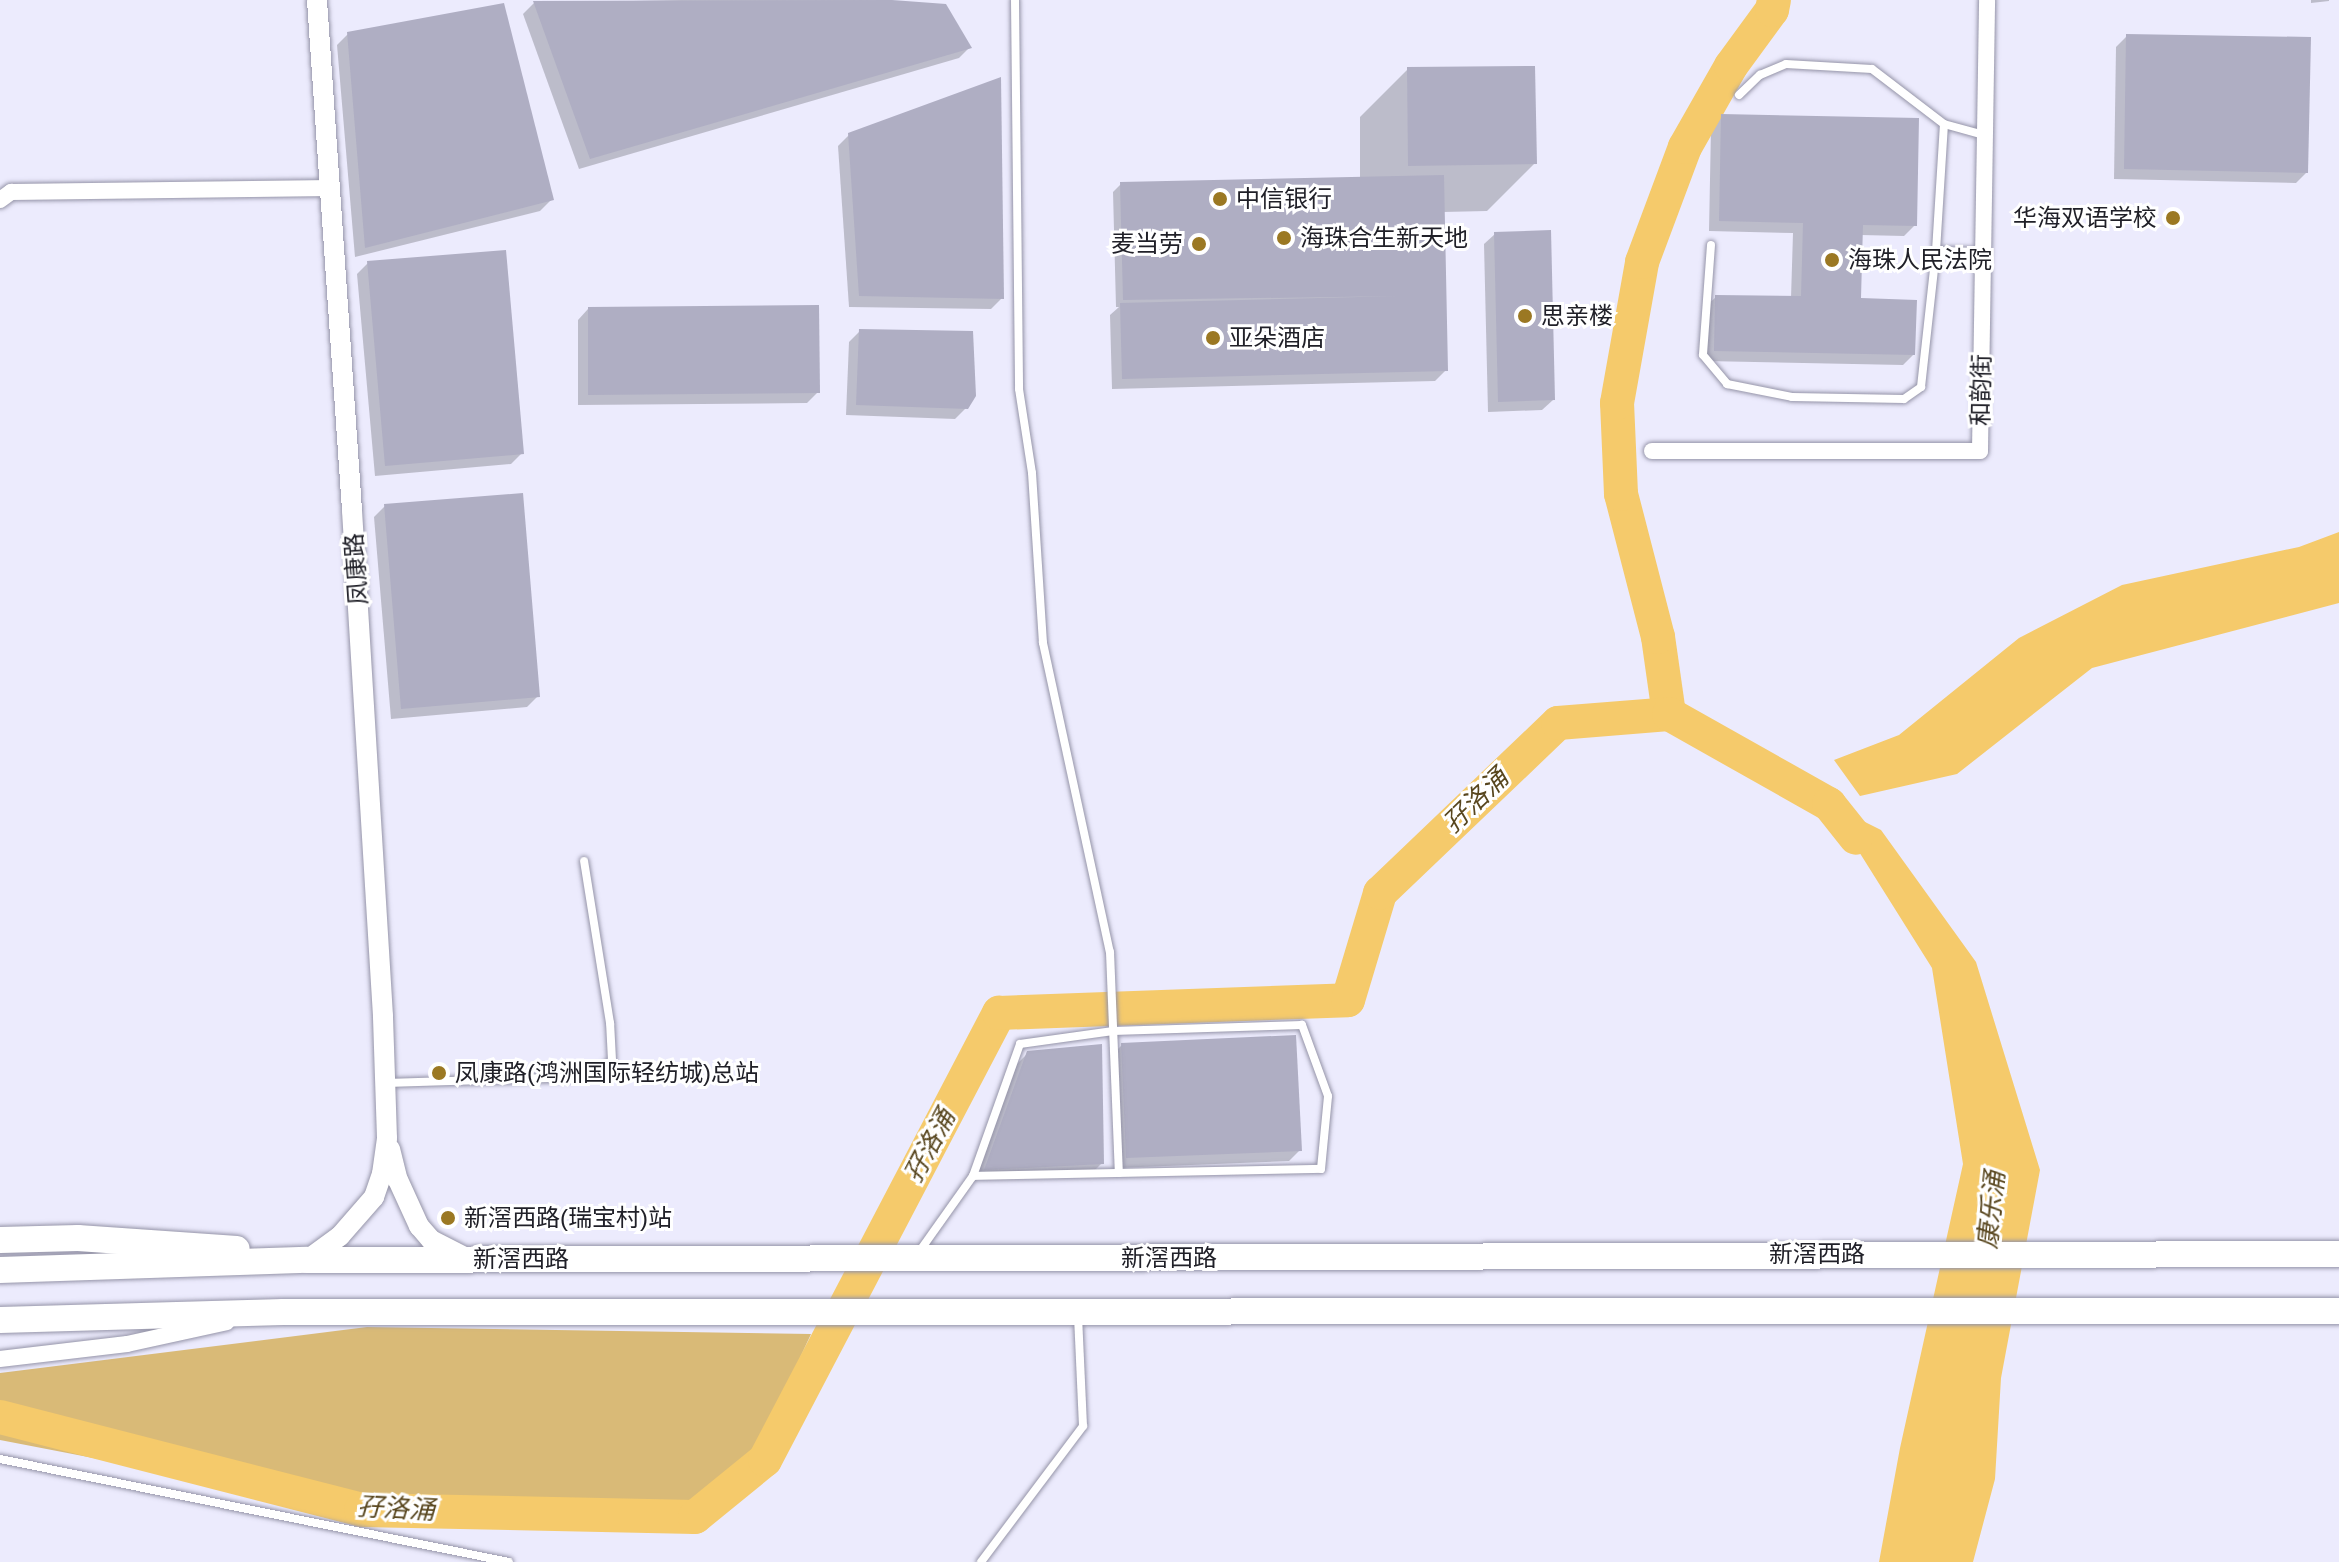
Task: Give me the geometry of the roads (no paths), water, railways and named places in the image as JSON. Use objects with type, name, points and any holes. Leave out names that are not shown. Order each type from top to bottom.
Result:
[{"type":"highway","points":[[0,1240],[78,1238],[151,1241],[307,1260]]},
{"type":"highway","name":"新滘西路","points":[[0,1270],[307,1260],[2339,1254]]},
{"type":"highway","points":[[2,1320],[283,1312],[2339,1311]]},
{"type":"street","name":"凤康路","points":[[317,0],[332,188],[387,1138]]},
{"type":"street","name":"和韵街","points":[[1652,451],[1980,451],[1987,0]]},
{"type":"street","points":[[0,200],[11,192],[332,188]]},
{"type":"street","points":[[387,1138],[398,1180],[419,1226],[431,1240],[469,1259]]},
{"type":"street","points":[[307,1260],[340,1236],[374,1197],[382,1174],[387,1138]]},
{"type":"street","points":[[0,1359],[127,1344],[283,1312]]},
{"type":"lane","points":[[1015,0],[1019,389],[1032,473],[1043,643],[1110,952],[1119,1173]]},
{"type":"lane","points":[[1739,95],[1760,75],[1786,64],[1872,69],[1944,124],[1985,135]]},
{"type":"lane","points":[[1711,245],[1703,355],[1727,384],[1792,397],[1904,399],[1921,387],[1936,251],[1944,124]]},
{"type":"lane","points":[[1936,251],[1983,252]]},
{"type":"lane","points":[[385,1083],[572,1077],[604,1068],[612,1060],[610,1023],[584,861]]},
{"type":"lane","points":[[914,1259],[973,1176],[1020,1044],[1113,1031],[1302,1025],[1328,1096],[1321,1169],[973,1176]]},
{"type":"lane","points":[[981,1562],[1083,1426],[1078,1310]]},
{"type":"lane","points":[[0,1459],[509,1562]]},
{"type":"water","points":[[2339,532],[2339,603],[2092,668],[1957,774],[1860,796],[1834,760],[1899,735],[2019,638],[2122,585],[2299,547]]},
{"type":"water","name":"康乐涌","points":[[1829,804],[1881,830],[1976,962],[2040,1170],[2001,1378],[1995,1479],[1973,1562],[1879,1562],[1900,1448],[1963,1164],[1932,968]]},
{"type":"waterway","points":[[1669,714],[1658,637],[1621,494],[1617,403],[1642,262],[1685,147],[1731,66],[1772,10],[1774,0]]},
{"type":"waterway","name":"孖洛涌","points":[[0,1417],[361,1510],[695,1517],[765,1460],[999,1013],[1348,1000],[1380,893],[1558,723],[1669,714],[1829,804],[1856,838]]},
{"type":"place","name":"中信银行","points":[[1220,199]]},
{"type":"place","name":"华海双语学校","points":[[2173,218]]},
{"type":"place","name":"海珠合生新天地","points":[[1284,238]]},
{"type":"place","name":"麦当劳","points":[[1199,244]]},
{"type":"place","name":"海珠人民法院","points":[[1832,260]]},
{"type":"place","name":"思亲楼","points":[[1525,316]]},
{"type":"place","name":"亚朵酒店","points":[[1213,338]]},
{"type":"place","name":"凤康路(鸿洲国际轻纺城)总站","points":[[439,1073]]},
{"type":"place","name":"新滘西路(瑞宝村)站","points":[[448,1218]]}]
